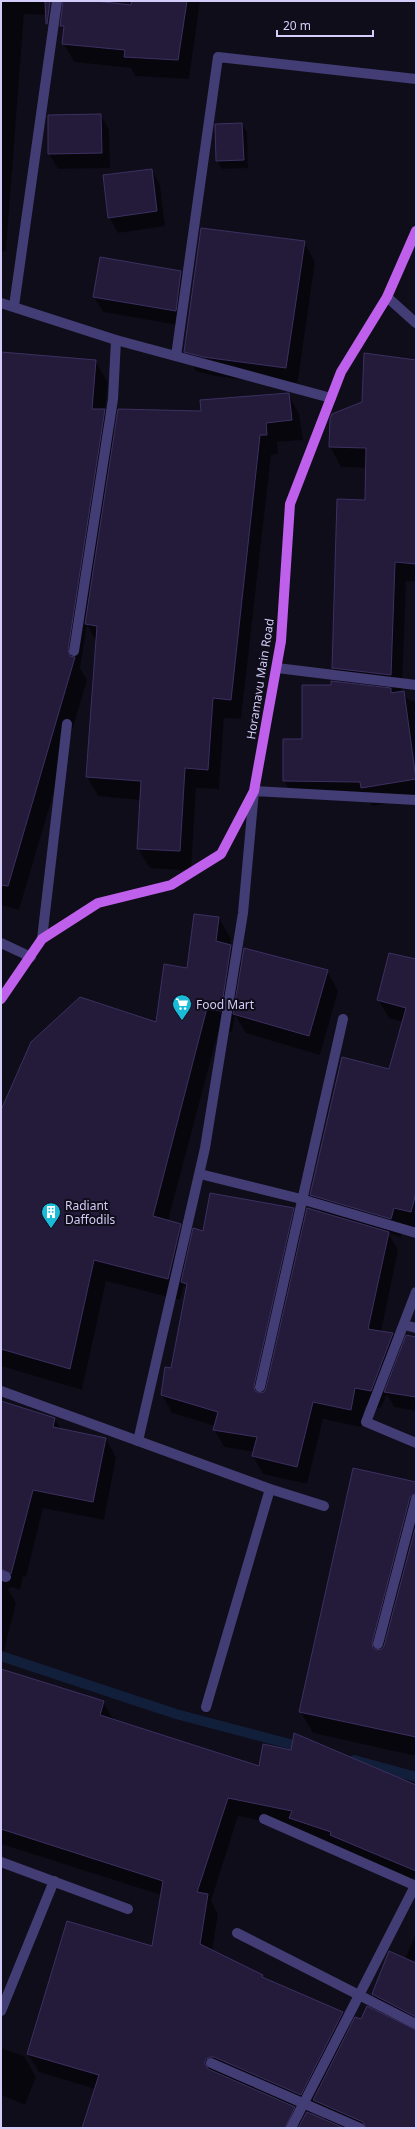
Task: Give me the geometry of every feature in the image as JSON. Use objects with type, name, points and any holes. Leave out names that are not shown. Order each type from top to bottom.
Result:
[{"type":"main road","name":"Horamavu Main Road","points":[[1,999],[42,939],[98,903],[172,885],[221,854],[254,791],[281,640],[290,504],[341,372],[387,297],[416,231]]},
{"type":"street","points":[[14,306],[57,1]]},
{"type":"street","points":[[176,356],[218,57],[416,79]]},
{"type":"street","points":[[387,297],[416,323]]},
{"type":"street","points":[[1,303],[116,340],[331,398]]},
{"type":"street","points":[[74,650],[113,399],[116,340]]},
{"type":"street","points":[[277,668],[416,685]]},
{"type":"street","points":[[42,939],[67,724]]},
{"type":"street","points":[[138,1441],[200,1174],[243,913],[254,791],[416,800]]},
{"type":"street","points":[[1,943],[30,957]]},
{"type":"street","points":[[260,1388],[301,1199],[343,1019]]},
{"type":"street","points":[[200,1174],[301,1199],[416,1233]]},
{"type":"street","points":[[416,1292],[366,1422],[416,1443]]},
{"type":"street","points":[[404,1325],[416,1328]]},
{"type":"street","points":[[1,1391],[270,1489],[324,1506]]},
{"type":"street","points":[[206,1707],[270,1489]]},
{"type":"street","points":[[378,1644],[416,1499]]},
{"type":"street","points":[[264,1819],[415,1886],[291,2128]]},
{"type":"street","points":[[1,1862],[54,1880],[128,1909]]},
{"type":"street","points":[[1,2011],[54,1880]]},
{"type":"street","points":[[237,1933],[358,1996],[416,2024]]},
{"type":"street","points":[[211,2063],[360,2128]]},
{"type":"building","points":[[45,1],[50,1],[47,24],[46,24]]},
{"type":"building","points":[[63,1],[95,1],[131,5],[132,1],[187,1],[178,60],[124,57],[125,50],[62,44],[64,26],[60,26]]},
{"type":"building","points":[[101,114],[102,153],[48,154],[48,115]]},
{"type":"building","points":[[242,123],[244,160],[216,161],[215,124]]},
{"type":"building","points":[[152,169],[157,211],[108,218],[103,175]]},
{"type":"building","points":[[201,228],[305,241],[286,368],[203,357],[184,352]]},
{"type":"building","points":[[100,257],[181,271],[176,311],[93,297]]},
{"type":"building","points":[[1,352],[96,360],[92,409],[105,409],[68,650],[70,656],[75,657],[8,886],[1,885]]},
{"type":"building","points":[[364,353],[416,360],[416,564],[395,562],[391,675],[332,668],[337,499],[365,500],[366,448],[329,447],[330,419],[332,414],[362,402]]},
{"type":"building","points":[[289,393],[292,420],[266,423],[267,435],[260,435],[231,700],[213,698],[208,770],[185,768],[180,851],[137,849],[141,781],[86,777],[97,626],[85,624],[118,409],[201,411],[200,400]]},
{"type":"building","points":[[331,681],[391,688],[391,693],[404,691],[416,779],[361,788],[360,782],[283,781],[283,739],[302,739],[302,685],[331,685]]},
{"type":"building","name":"Radiant Daffodils","points":[[194,914],[219,917],[216,941],[231,945],[221,1011],[207,1008],[153,1216],[181,1224],[168,1279],[94,1260],[70,1369],[1,1349],[1,1110],[31,1042],[80,997],[156,1022],[164,964],[187,968]]},
{"type":"building","points":[[244,948],[328,970],[309,1036],[233,1014]]},
{"type":"building","points":[[389,953],[416,959],[416,1193],[411,1212],[394,1208],[391,1219],[310,1195],[342,1057],[389,1069],[406,1008],[377,1000]]},
{"type":"building","points":[[210,1193],[294,1208],[254,1386],[255,1391],[259,1393],[264,1392],[266,1388],[307,1208],[389,1232],[368,1329],[393,1333],[371,1391],[355,1388],[351,1410],[313,1402],[297,1467],[252,1456],[257,1437],[213,1430],[218,1412],[161,1395],[165,1367],[171,1368],[187,1284],[181,1282],[193,1228],[203,1231]]},
{"type":"building","points":[[406,1335],[416,1337],[416,1397],[384,1392]]},
{"type":"building","points":[[1,1401],[55,1418],[53,1427],[106,1438],[93,1502],[33,1490],[11,1574],[1,1569]]},
{"type":"building","points":[[353,1468],[416,1482],[416,1493],[410,1497],[372,1643],[373,1648],[377,1650],[382,1649],[384,1646],[416,1525],[416,1737],[299,1712]]},
{"type":"building","points":[[1,1669],[104,1701],[100,1715],[259,1766],[263,1744],[291,1750],[294,1733],[416,1785],[416,1871],[330,1835],[331,1832],[289,1818],[292,1811],[228,1798],[197,1892],[208,1894],[200,1944],[263,1975],[262,1977],[343,2012],[301,2095],[214,2057],[210,2057],[205,2060],[205,2064],[208,2069],[295,2107],[285,2128],[82,2128],[99,2075],[27,2054],[67,1921],[152,1946],[163,1881],[1,1829]]},
{"type":"building","points":[[389,1951],[416,1963],[416,2017],[372,1994]]},
{"type":"building","points":[[367,2006],[416,2030],[416,2128],[366,2128],[363,2122],[313,2100],[355,2017],[361,2019]]},
{"type":"building","points":[[307,2112],[344,2128],[298,2128]]},
{"type":"waterway","points":[[1,1656],[176,1714],[305,1748]]},
{"type":"waterway","points":[[354,1760],[416,1777]]},
{"type":"place","name":"Food Mart","points":[[182,1021]]},
{"type":"place","name":"Radiant Daffodils","points":[[51,1229]]}]
